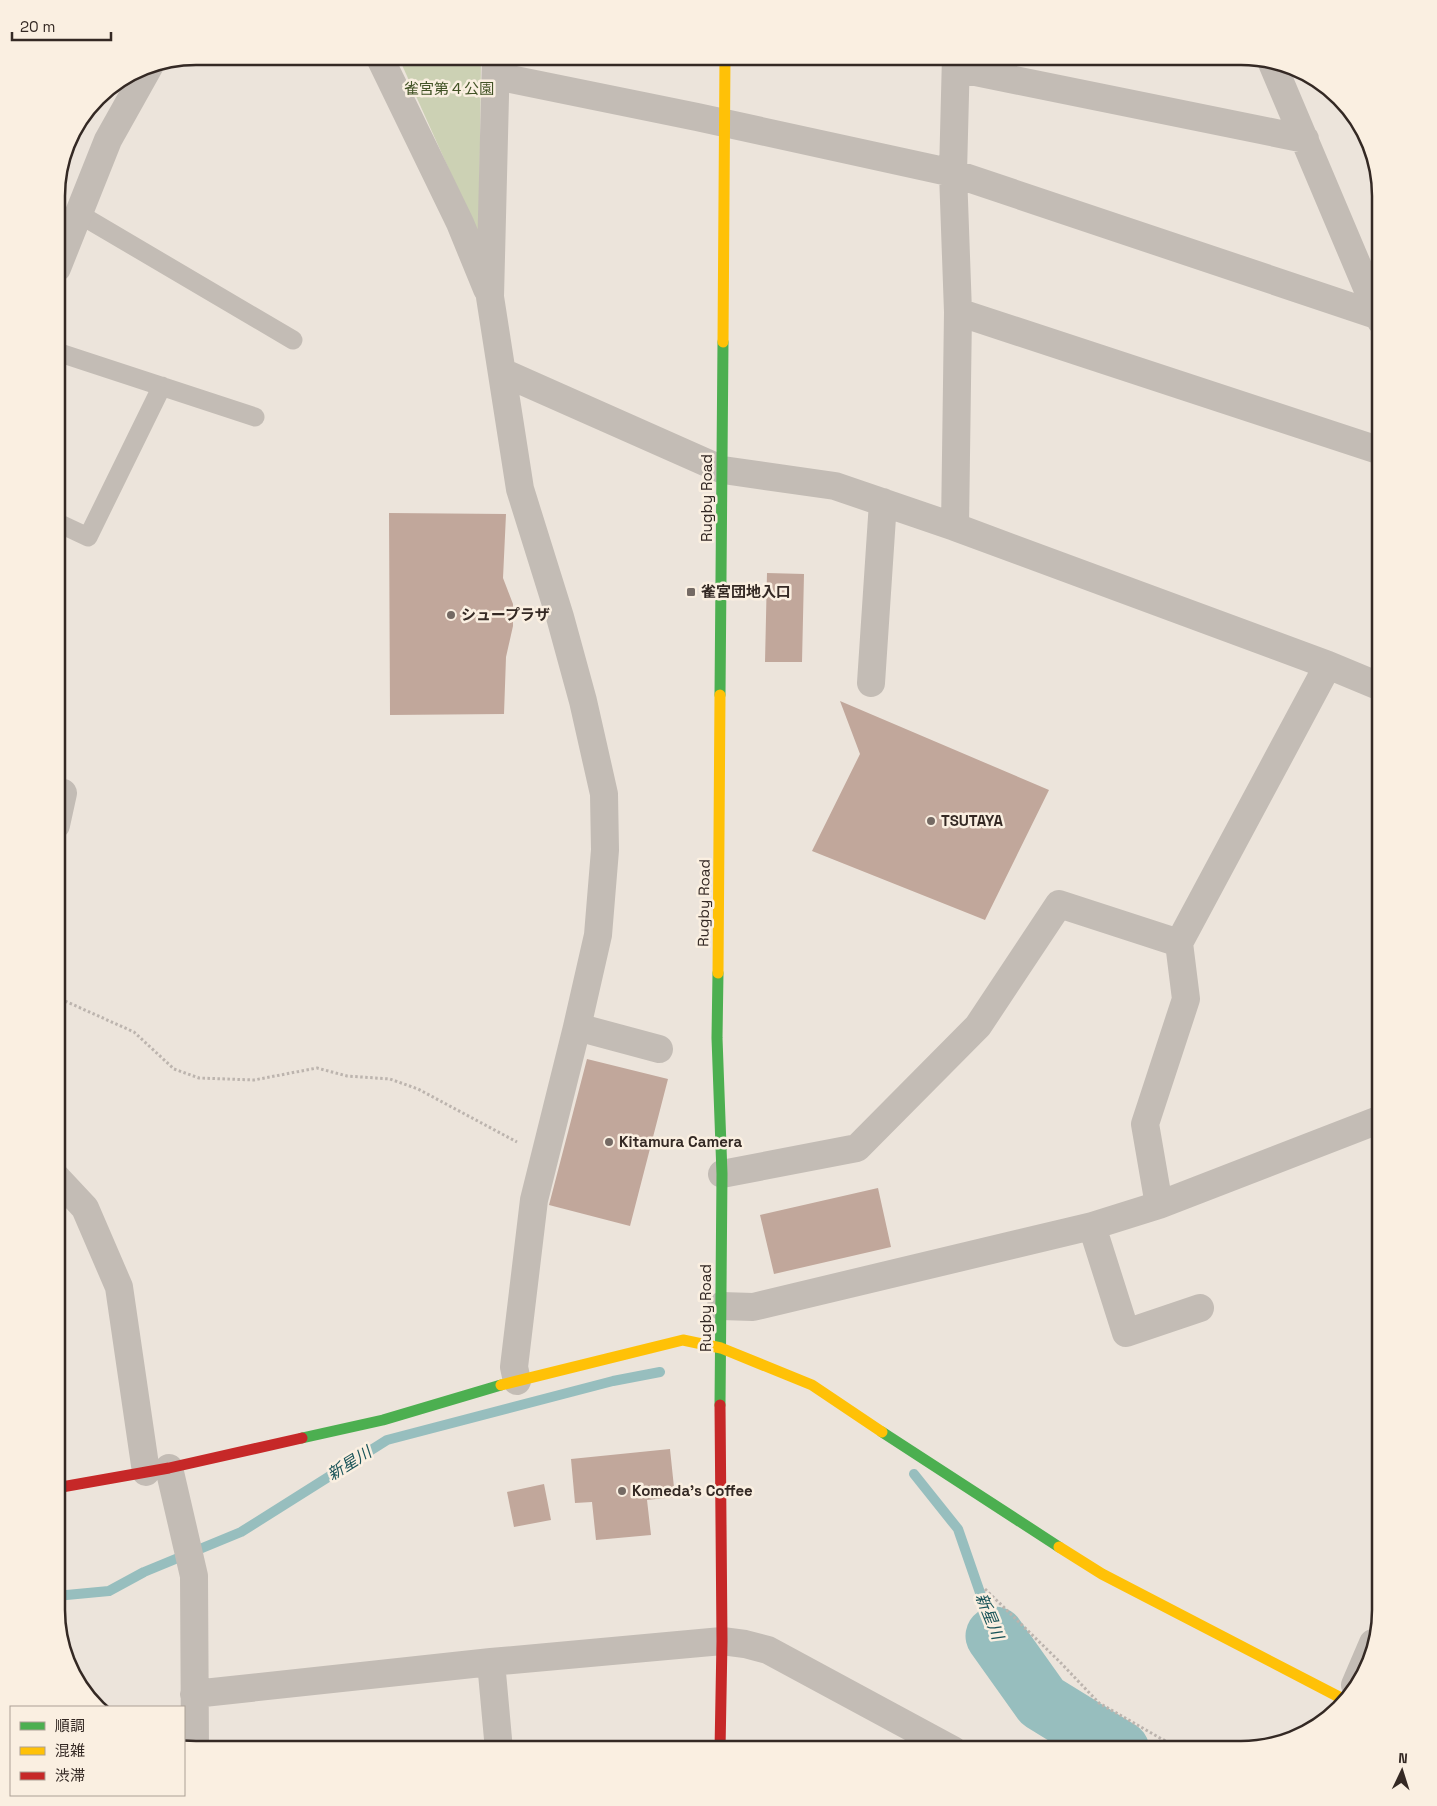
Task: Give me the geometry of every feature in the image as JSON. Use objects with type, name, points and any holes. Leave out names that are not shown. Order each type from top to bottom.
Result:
[{"type":"street","points":[[383,65],[460,223],[490,297]]},
{"type":"street","name":"Rugby Road","points":[[720,1741],[722,1641],[720,1407],[722,1174],[717,1038],[725,65]]},
{"type":"street","points":[[955,527],[958,312],[953,173],[956,65]]},
{"type":"street","points":[[970,65],[1305,139]]},
{"type":"street","points":[[518,1381],[514,1366],[533,1210],[598,936],[605,850],[604,794],[583,701],[557,608],[520,489],[490,297],[496,66],[725,123],[953,173],[1372,314]]},
{"type":"street","points":[[1275,70],[1372,298]]},
{"type":"street","points":[[65,247],[108,140],[144,76]]},
{"type":"street","points":[[958,312],[1372,448]]},
{"type":"street","points":[[502,372],[723,470],[835,486],[955,527],[1328,665],[1372,683]]},
{"type":"street","points":[[871,683],[883,502]]},
{"type":"street","points":[[1160,1205],[1145,1124],[1186,999],[1179,942],[1328,665]]},
{"type":"street","points":[[722,1174],[857,1148],[978,1026],[1059,904],[1179,942]]},
{"type":"street","points":[[577,1027],[658,1049]]},
{"type":"street","points":[[721,1306],[753,1307],[1092,1226],[1160,1205],[1372,1123]]},
{"type":"street","points":[[65,1187],[85,1208],[119,1287],[157,1470],[179,1510],[194,1576],[195,1741]]},
{"type":"street","points":[[1092,1226],[1126,1333],[1200,1308]]},
{"type":"street","points":[[65,1486],[157,1470],[383,1420],[518,1381],[683,1340],[722,1348],[812,1385],[948,1476],[1102,1574],[1339,1697]]},
{"type":"street","points":[[194,1694],[491,1662],[722,1641],[768,1650],[936,1741]]},
{"type":"street","points":[[491,1662],[498,1741]]},
{"type":"lane","points":[[79,214],[293,340]]},
{"type":"lane","points":[[65,355],[255,417]]},
{"type":"lane","points":[[65,526],[88,537],[162,386]]},
{"type":"path","points":[[65,1001],[134,1032],[174,1069],[199,1078],[254,1080],[317,1068],[347,1076],[390,1079],[418,1088],[545,1157]]},
{"type":"path","points":[[985,1589],[1099,1703],[1164,1741]]},
{"type":"green space","name":"雀宮第４公園","points":[[402,65],[481,65],[478,234]]},
{"type":"building","name":"シュープラザ","points":[[389,513],[506,514],[503,578],[513,604],[513,626],[506,657],[504,714],[390,715]]},
{"type":"building","points":[[767,573],[804,574],[802,662],[765,662]]},
{"type":"building","name":"TSUTAYA","points":[[840,701],[1049,790],[985,920],[812,851],[860,754]]},
{"type":"building","points":[[587,1059],[668,1079],[630,1226],[549,1205]]},
{"type":"building","points":[[878,1188],[891,1247],[774,1274],[760,1215]]},
{"type":"building","points":[[670,1449],[675,1497],[647,1500],[651,1535],[596,1540],[592,1502],[575,1503],[571,1459]]},
{"type":"building","points":[[544,1484],[551,1520],[514,1527],[507,1492]]},
{"type":"waterway","name":"新星川","points":[[65,1595],[109,1591],[144,1572],[241,1532],[387,1440],[613,1381],[660,1372]]},
{"type":"waterway","name":"新星川","points":[[914,1474],[958,1529],[995,1636]]},
{"type":"waterway","name":"新星川","points":[[995,1636],[1042,1702],[1105,1741]]},
{"type":"traffic: fast","points":[[720,695],[723,342]]},
{"type":"traffic: fast","points":[[718,973],[717,1038],[722,1174],[720,1405]]},
{"type":"traffic: fast","points":[[302,1438],[383,1420],[501,1385]]},
{"type":"traffic: fast","points":[[882,1432],[1059,1547]]},
{"type":"traffic: slow","points":[[723,342],[725,65]]},
{"type":"traffic: slow","points":[[718,973],[720,695]]},
{"type":"traffic: slow","points":[[501,1385],[683,1340],[721,1348],[812,1385],[882,1432]]},
{"type":"traffic: slow","points":[[1059,1547],[1102,1574],[1339,1697]]},
{"type":"traffic: jam","points":[[720,1405],[722,1641],[720,1741]]},
{"type":"traffic: jam","points":[[65,1486],[169,1468],[302,1438]]},
{"type":"place","name":"雀宮団地入口","points":[[691,592]]},
{"type":"place","name":"シュープラザ","points":[[451,615]]},
{"type":"place","name":"TSUTAYA","points":[[931,821]]},
{"type":"place","name":"Kitamura Camera","points":[[609,1142]]},
{"type":"place","name":"Komeda's Coffee","points":[[622,1491]]}]
